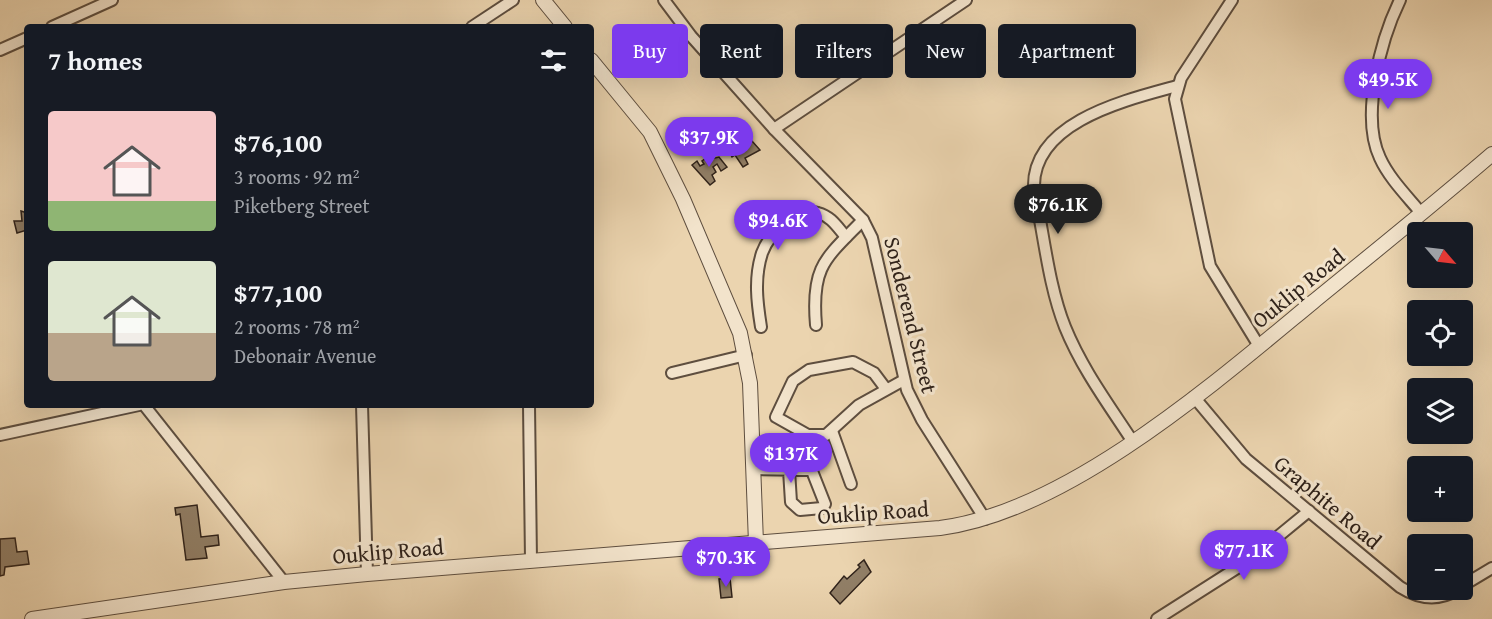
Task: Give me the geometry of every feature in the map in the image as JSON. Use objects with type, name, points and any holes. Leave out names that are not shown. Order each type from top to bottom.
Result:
[{"type":"street","points":[[57,24],[94,4],[112,0]]},
{"type":"street","points":[[477,24],[513,0]]},
{"type":"street","points":[[543,0],[563,24]]},
{"type":"street","name":"Sonderend Street","points":[[664,0],[691,36],[774,129],[863,220],[872,238],[904,380],[922,420],[984,519]]},
{"type":"street","points":[[774,129],[966,0]]},
{"type":"street","points":[[1232,0],[1177,86],[1175,107],[1210,266],[1259,346]]},
{"type":"street","points":[[1400,0],[1380,51],[1373,116],[1376,144],[1385,168],[1421,213]]},
{"type":"street","points":[[0,50],[24,39]]},
{"type":"street","points":[[594,64],[650,132],[667,164],[726,296],[746,355],[750,383],[756,543]]},
{"type":"street","points":[[1133,442],[1082,363],[1065,326],[1058,304],[1034,189],[1036,165],[1047,146],[1094,113],[1177,86]]},
{"type":"street","name":"Ouklip Road","points":[[32,619],[284,582],[940,528],[984,519],[1038,497],[1133,442],[1259,346],[1492,153]]},
{"type":"street","points":[[761,327],[756,300],[757,277],[765,245],[778,229],[798,216],[812,212],[826,216],[846,237]]},
{"type":"street","points":[[816,325],[817,276],[829,253],[863,220]]},
{"type":"street","points":[[672,373],[746,355]]},
{"type":"street","points":[[886,389],[874,373],[853,362],[809,370],[799,375],[782,402],[776,417],[808,435],[826,435],[859,405],[904,380]]},
{"type":"street","name":"Graphite Road","points":[[1194,397],[1246,459],[1407,591]]},
{"type":"street","points":[[0,435],[125,408]]},
{"type":"street","points":[[146,408],[284,582]]},
{"type":"street","points":[[362,408],[367,574]]},
{"type":"street","points":[[529,408],[531,560]]},
{"type":"street","points":[[832,431],[851,484]]},
{"type":"street","points":[[753,470],[789,470]]},
{"type":"street","points":[[1157,619],[1248,561],[1309,511]]},
{"type":"street","points":[[1473,579],[1492,568]]},
{"type":"building","points":[[743,139],[744,142],[752,141],[760,150],[745,158],[748,164],[743,167],[735,155],[732,157],[729,151]]},
{"type":"building","points":[[709,156],[711,159],[719,157],[727,167],[721,171],[717,164],[713,167],[716,172],[712,175],[715,181],[710,185],[692,165],[697,161],[700,166],[704,164],[702,161]]},
{"type":"building","points":[[21,211],[24,212],[24,231],[17,233],[14,221],[22,221]]},
{"type":"building","points":[[197,505],[201,537],[218,535],[219,545],[205,547],[207,558],[186,560],[180,514],[176,515],[175,508]]},
{"type":"building","points":[[15,538],[17,552],[27,551],[29,564],[5,567],[4,575],[0,576],[0,539]]},
{"type":"building","points":[[864,560],[871,572],[840,604],[830,593],[844,576],[847,579]]},
{"type":"building","points":[[730,578],[732,597],[721,598],[719,579]]}]
